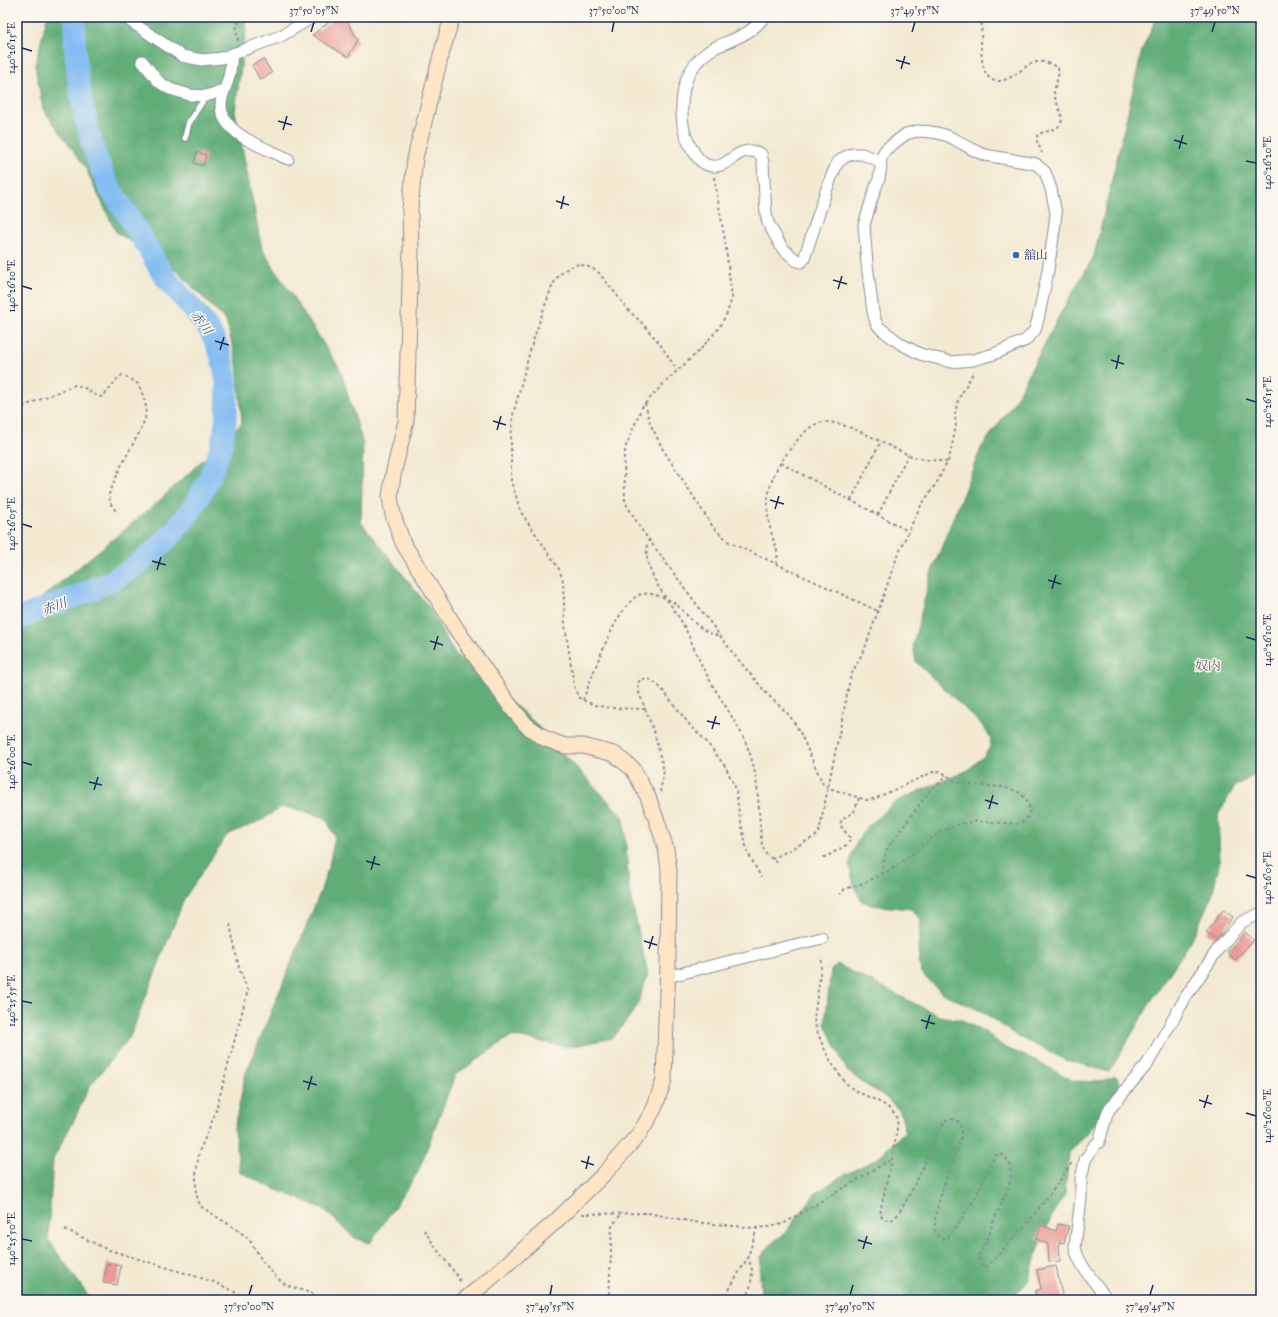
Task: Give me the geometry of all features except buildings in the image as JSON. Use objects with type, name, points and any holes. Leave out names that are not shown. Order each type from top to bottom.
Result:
[{"type":"street","points":[[124,17],[182,56],[202,60],[214,60],[281,36],[313,17]]},
{"type":"street","points":[[452,17],[415,158],[410,209],[411,249],[406,421],[393,475],[390,497],[393,515],[403,543],[457,630],[511,707],[527,726],[546,738],[565,746],[583,746],[614,754],[633,769],[649,800],[664,843],[669,870],[664,1080],[654,1110],[639,1134],[605,1173],[567,1210],[484,1284],[462,1294]]},
{"type":"street","points":[[764,17],[759,25],[705,54],[693,67],[684,82],[681,99],[683,131],[699,159],[712,166],[720,166],[739,154],[747,151],[754,151],[761,154],[764,164],[766,213],[768,223],[782,248],[797,261],[801,262],[804,259],[832,175],[838,162],[852,154],[862,154],[880,161]]},
{"type":"street","points":[[236,53],[224,90],[221,105],[222,115],[232,128],[250,142],[260,145],[288,159]]},
{"type":"street","points":[[142,61],[159,82],[170,89],[190,95],[206,96],[224,90]]},
{"type":"street","points":[[917,131],[927,131],[953,138],[977,152],[1036,164],[1045,172],[1052,189],[1056,213],[1047,276],[1038,319],[1035,330],[1026,340],[981,358],[951,362],[920,354],[901,344],[881,329],[876,322],[873,312],[864,225],[879,179],[881,167],[880,161],[885,150],[906,134],[917,131]]},
{"type":"street","points":[[1108,1300],[1090,1277],[1076,1252],[1075,1247],[1081,1198],[1081,1178],[1085,1160],[1094,1146],[1099,1142],[1108,1111],[1148,1063],[1187,995],[1218,949],[1242,922],[1261,913]]},
{"type":"street","points":[[667,977],[822,938]]},
{"type":"lane","points":[[185,138],[189,122],[206,96]]},
{"type":"path","points":[[236,53],[236,29],[240,17]]},
{"type":"path","points":[[982,17],[981,52],[982,65],[986,75],[999,81],[1013,76],[1027,65],[1039,62],[1049,63],[1058,68],[1059,73],[1054,92],[1055,99],[1062,115],[1061,124],[1057,128],[1038,134],[1036,139],[1045,162],[1043,170]]},
{"type":"path","points":[[712,166],[725,242],[732,298],[727,313],[719,328],[699,351],[664,383],[642,407],[632,429],[624,456],[625,502],[640,529],[750,675],[766,694],[789,715],[799,730],[823,784],[829,788],[866,800],[874,799],[933,772],[940,771],[950,778],[964,784],[1002,787],[1017,791],[1026,797],[1030,810],[1028,818],[1022,823],[1016,824],[975,821],[960,824],[939,833],[895,867],[869,881],[845,889],[840,894]]},
{"type":"path","points":[[645,709],[611,708],[594,705],[578,697],[574,685],[565,625],[563,580],[560,569],[521,512],[510,481],[513,414],[531,347],[553,284],[559,275],[569,267],[580,264],[592,268],[599,273],[628,310],[641,322],[660,344],[678,370]]},
{"type":"path","points":[[772,860],[816,836],[822,821],[851,675],[865,648],[896,557],[919,509],[948,462],[954,440],[956,426],[955,414],[958,400],[981,358]]},
{"type":"path","points":[[17,409],[75,386],[82,386],[90,390],[96,396],[101,397],[105,395],[122,375],[138,384],[146,407],[145,419],[121,466],[109,494],[110,503],[116,511]]},
{"type":"path","points":[[645,403],[650,424],[662,448],[713,527],[729,542],[878,611]]},
{"type":"path","points":[[776,564],[778,556],[769,525],[768,513],[768,503],[772,481],[781,462],[798,439],[812,426],[821,422],[833,423],[860,431],[908,455],[948,462]]},
{"type":"path","points":[[851,500],[881,441]]},
{"type":"path","points":[[878,515],[908,455]]},
{"type":"path","points":[[781,462],[908,531]]},
{"type":"path","points":[[649,539],[646,545],[650,572],[666,599],[681,620],[707,676],[742,735],[752,759],[756,777],[762,845],[766,854],[778,864]]},
{"type":"path","points":[[583,700],[616,620],[630,601],[641,594],[650,593],[672,601],[692,621],[712,635],[721,636]]},
{"type":"path","points":[[649,800],[660,792],[664,771],[654,732],[638,690],[638,683],[641,679],[649,679],[656,682],[689,724],[705,740],[724,766],[736,790],[747,851],[761,877]]},
{"type":"path","points":[[881,874],[886,851],[893,840],[930,790],[941,782],[946,775]]},
{"type":"path","points":[[823,857],[826,857],[848,844],[850,839],[840,825],[842,819],[854,812],[859,798]]},
{"type":"path","points":[[230,924],[239,968],[248,990],[216,1114],[199,1152],[196,1175],[196,1193],[200,1206],[249,1239],[263,1262],[277,1278],[286,1285],[327,1300]]},
{"type":"path","points":[[822,960],[814,1020],[816,1028],[831,1061],[843,1080],[853,1089],[876,1100],[892,1110],[897,1119],[895,1147],[880,1215],[883,1219],[892,1220],[899,1213],[907,1200],[940,1128],[946,1120],[953,1119],[959,1122],[962,1129],[961,1138],[941,1195],[935,1221],[936,1233],[940,1238],[946,1239],[962,1218],[978,1192],[989,1165],[996,1155],[1003,1155],[1008,1159],[1010,1177],[1005,1194],[995,1216],[988,1238],[978,1258],[983,1266],[986,1267],[1024,1226],[1056,1187],[1073,1161]]},
{"type":"path","points":[[567,1210],[586,1214],[648,1213],[694,1222],[757,1228],[768,1227],[783,1224],[892,1160]]},
{"type":"path","points":[[608,1300],[612,1226],[622,1213]]},
{"type":"path","points":[[723,1300],[748,1257],[757,1228]]},
{"type":"path","points":[[65,1229],[106,1249],[214,1282],[241,1295],[258,1300]]},
{"type":"path","points":[[424,1230],[438,1252],[459,1278],[462,1294]]},
{"type":"path","points":[[747,1300],[751,1284],[752,1270],[748,1257]]},
{"type":"green space","points":[[47,17],[251,17],[247,22],[235,111],[262,249],[340,369],[363,444],[361,522],[428,606],[454,653],[533,721],[624,818],[629,889],[648,974],[636,1008],[613,1038],[568,1047],[511,1036],[455,1075],[418,1172],[370,1243],[355,1238],[322,1208],[275,1189],[240,1172],[234,1129],[246,1073],[320,893],[329,865],[335,837],[326,818],[300,810],[281,807],[262,820],[227,835],[184,899],[130,1037],[89,1087],[73,1122],[53,1159],[48,1239],[91,1300],[17,1300],[17,632],[39,600],[158,502],[242,423],[237,363],[226,321],[178,272],[116,232],[84,165],[43,109],[35,65]]},
{"type":"green space","points":[[1157,17],[1261,17],[1261,773],[1258,773],[1235,786],[1218,815],[1220,861],[1212,895],[1191,941],[1152,1000],[1109,1072],[1066,1060],[1017,1036],[981,1011],[942,993],[921,973],[918,950],[921,920],[911,909],[871,905],[862,901],[855,889],[849,864],[856,844],[864,830],[895,802],[968,770],[985,755],[990,747],[991,738],[981,724],[916,662],[913,645],[931,574],[981,448],[1014,402],[1062,311],[1094,256],[1142,50]]},
{"type":"green space","points":[[837,964],[939,1016],[962,1020],[988,1034],[1005,1048],[1033,1059],[1074,1081],[1099,1082],[1116,1076],[1121,1085],[1092,1128],[1069,1153],[1065,1194],[1053,1213],[1038,1249],[1029,1280],[1011,1300],[761,1300],[761,1257],[772,1243],[785,1233],[816,1193],[844,1175],[877,1159],[905,1131],[900,1111],[883,1095],[847,1071],[825,1024],[831,970]]},
{"type":"waterway","name":"赤川","points":[[17,620],[114,579],[141,562],[159,547],[191,510],[204,489],[214,467],[226,421],[226,376],[216,343],[206,325],[160,269],[109,186],[97,159],[83,110],[79,84],[75,42],[76,17]]},
{"type":"place","name":"舘山","points":[[1016,255]]},
{"type":"district","name":"奴内","points":[[1208,665]]}]
